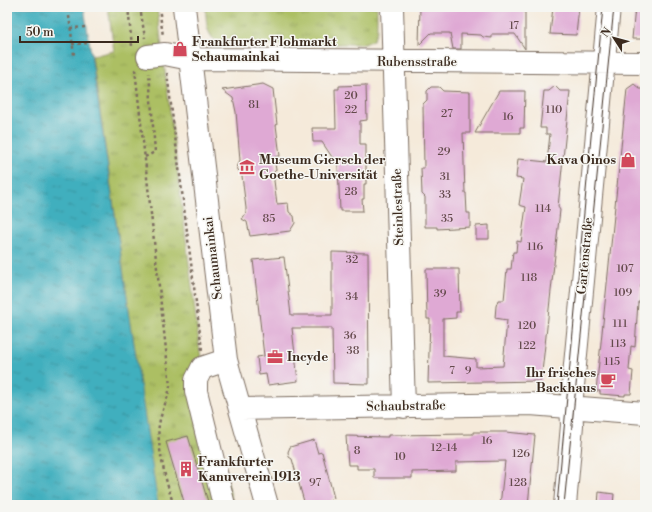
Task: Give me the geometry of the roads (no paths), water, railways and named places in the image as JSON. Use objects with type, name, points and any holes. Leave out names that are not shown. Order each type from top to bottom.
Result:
[{"type":"street","name":"Schaumainkai","points":[[184,7],[226,360],[266,505]]},
{"type":"street","name":"Steinlestraße","points":[[392,7],[404,406]]},
{"type":"street","name":"Gartenstraße","points":[[565,505],[572,425],[571,407],[609,7]]},
{"type":"street","name":"Rubensstraße","points":[[145,55],[190,59],[393,62],[645,63]]},
{"type":"street","points":[[224,505],[196,391],[198,372],[205,366],[226,360]]},
{"type":"street","name":"Schaubstraße","points":[[240,409],[530,404],[645,413]]},
{"type":"water","points":[[7,7],[84,7],[158,505],[7,505]]},
{"type":"tram line","points":[[557,505],[603,7]]},
{"type":"tram line","points":[[564,505],[614,7]]},
{"type":"place","name":"Frankfurter Flohmarkt Schaumainkai","points":[[180,49]]},
{"type":"place","name":"Kava Oinos","points":[[628,160]]},
{"type":"place","name":"Museum Giersch der Goethe-Universität","points":[[247,167]]},
{"type":"place","name":"Incyde","points":[[275,357]]},
{"type":"place","name":"Ihr frisches Backhaus","points":[[608,380]]},
{"type":"place","name":"Frankfurter Kanuverein 1913","points":[[186,469]]}]
